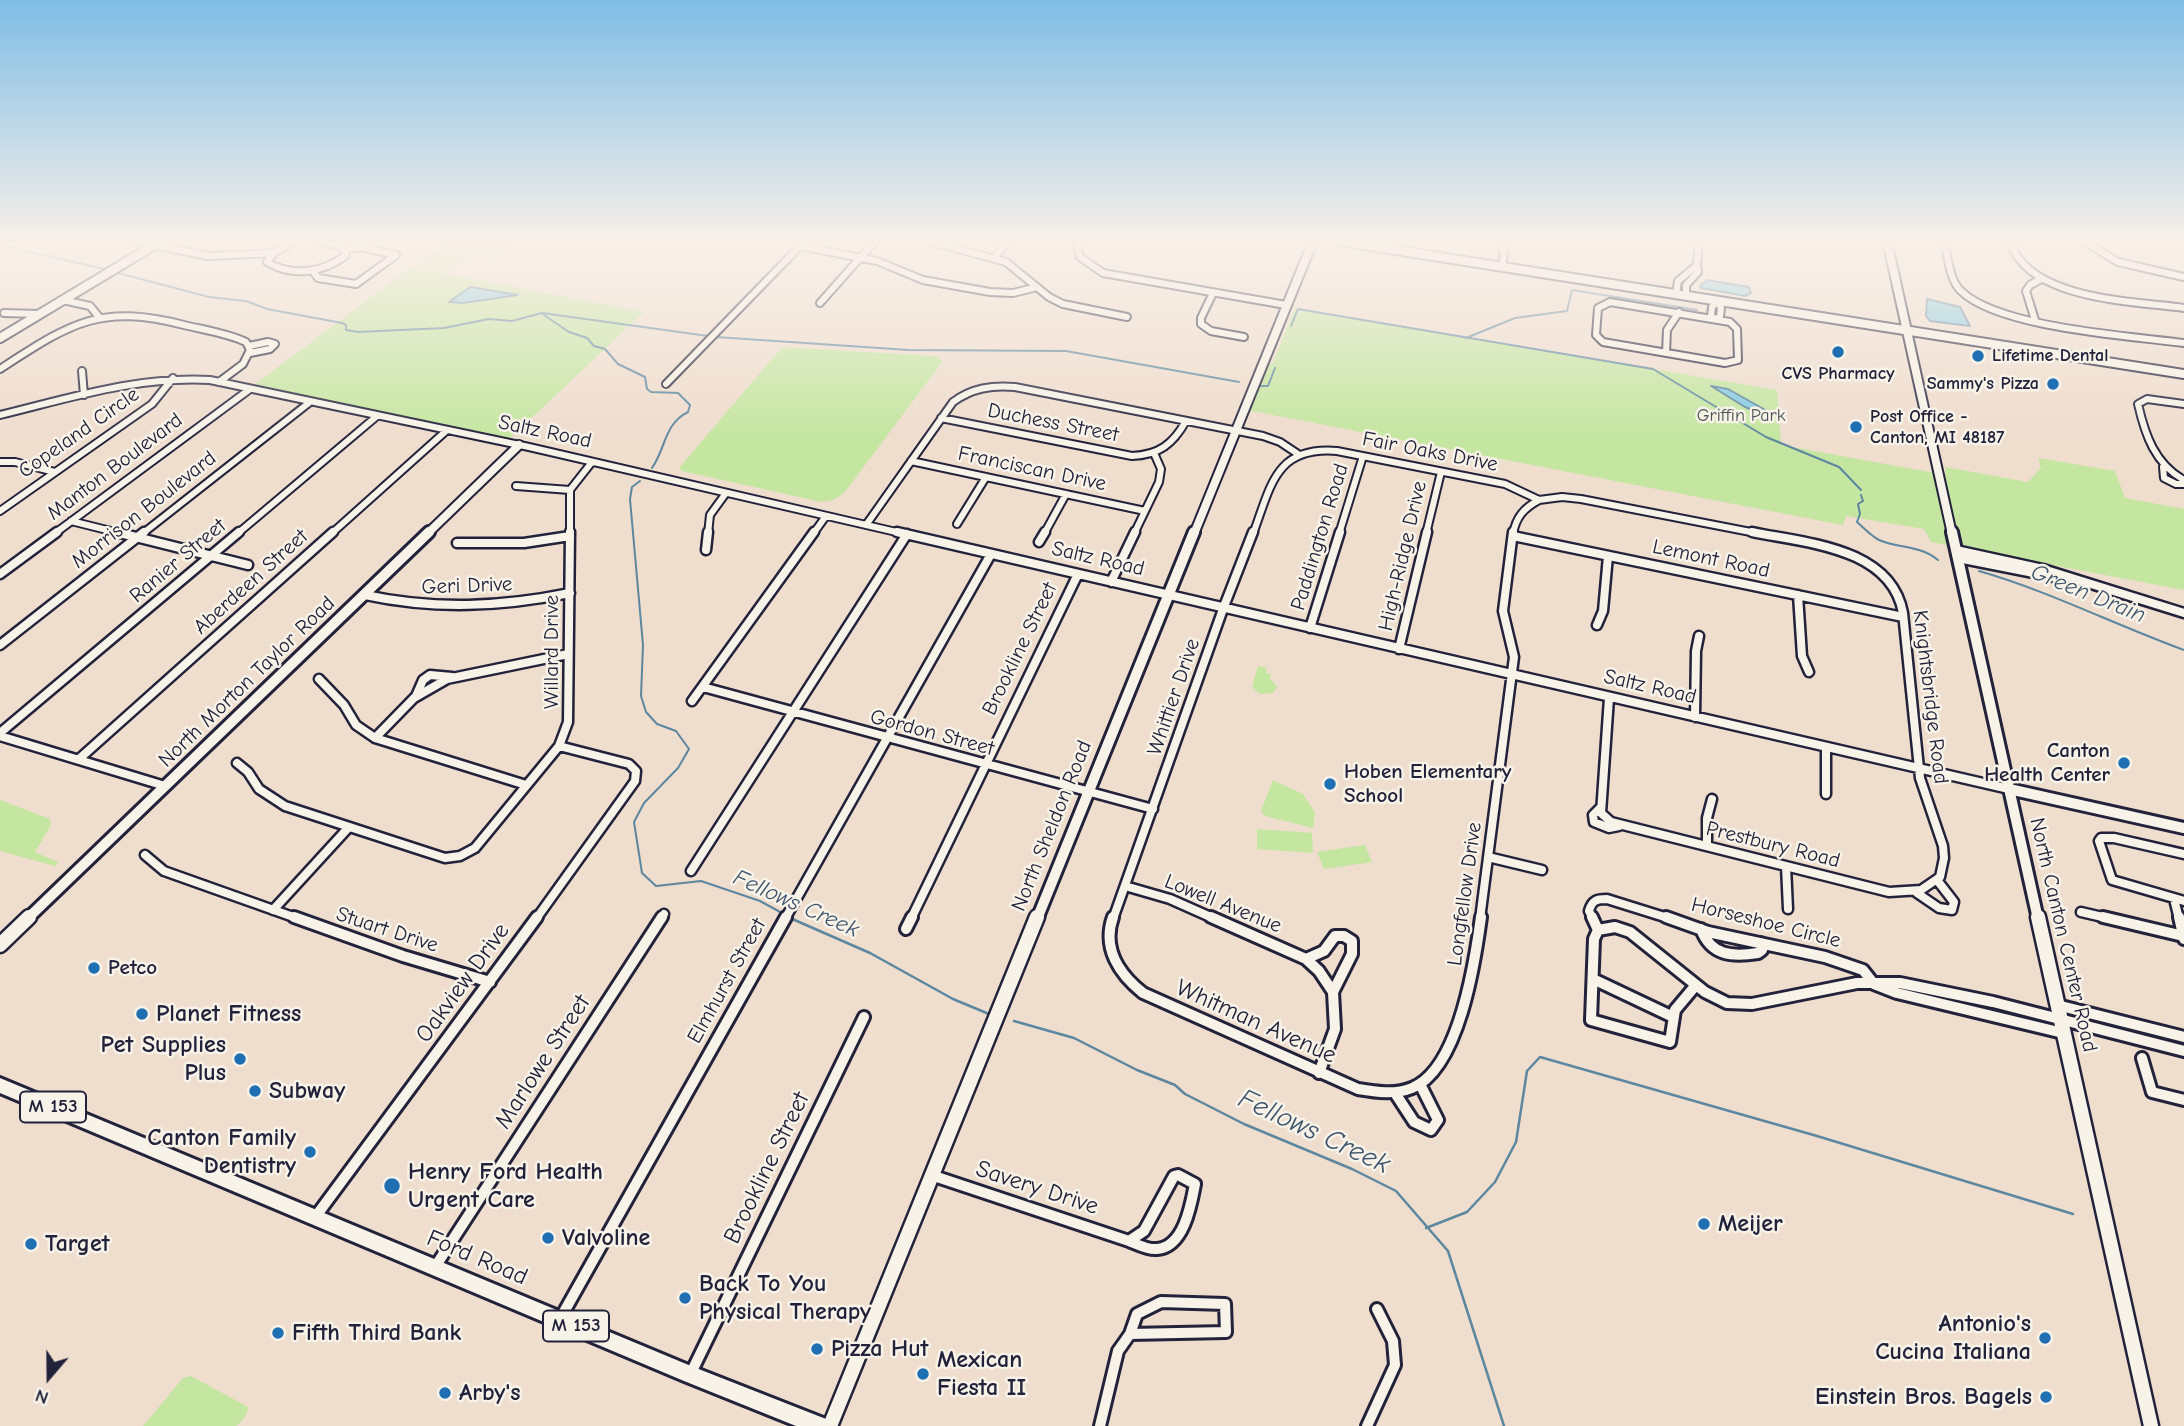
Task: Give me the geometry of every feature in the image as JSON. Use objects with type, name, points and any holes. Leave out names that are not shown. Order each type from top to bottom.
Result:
[{"type":"main road","name":"Ford Road","points":[[0,1085],[690,1375],[819,1426]]},
{"type":"street","points":[[0,338],[50,308]]},
{"type":"street","points":[[91,308],[99,317]]},
{"type":"street","points":[[666,384],[740,308]]},
{"type":"street","points":[[1080,308],[1127,317]]},
{"type":"street","points":[[1205,308],[1200,318],[1201,324],[1216,333],[1244,337]]},
{"type":"street","name":"North Sheldon Road","points":[[830,1426],[1285,308]]},
{"type":"street","points":[[1598,308],[1596,335],[1601,341],[1728,363],[1739,358],[1736,327],[1715,319],[1648,308]]},
{"type":"street","points":[[1715,319],[1720,317],[1721,308]]},
{"type":"street","points":[[1760,308],[2184,374]]},
{"type":"street","name":"North Canton Center Road","points":[[1901,308],[2151,1426]]},
{"type":"street","points":[[1989,308],[2035,320],[2184,343]]},
{"type":"street","points":[[2031,308],[2035,320]]},
{"type":"street","points":[[2,312],[39,314]]},
{"type":"street","points":[[2,312],[31,319]]},
{"type":"street","points":[[1667,353],[1667,330],[1679,312]]},
{"type":"street","points":[[0,369],[68,327],[99,317],[134,315],[234,337],[250,350],[240,368],[219,382]]},
{"type":"street","points":[[82,371],[84,395]]},
{"type":"street","name":"Saltz Road","points":[[0,415],[138,383],[173,378],[219,382],[519,445],[1609,698],[2184,828]]},
{"type":"street","name":"Copeland Circle","points":[[0,511],[152,404],[173,378]]},
{"type":"street","points":[[866,525],[941,418],[957,399],[980,388],[1015,387],[1235,431],[1274,440],[1298,454]]},
{"type":"street","name":"Manton Boulevard","points":[[1,572],[250,389]]},
{"type":"street","points":[[2184,404],[2147,400],[2138,404],[2151,443],[2163,467],[2164,478],[2184,482]]},
{"type":"street","name":"Morrison Boulevard","points":[[0,645],[310,402]]},
{"type":"street","name":"Ranier Street","points":[[0,734],[377,416]]},
{"type":"street","name":"Duchess Street","points":[[941,418],[1120,455],[1154,453]]},
{"type":"street","points":[[1111,583],[1161,476],[1160,464],[1154,453],[1175,441],[1186,421]]},
{"type":"street","name":"Aberdeen Street","points":[[79,759],[446,430]]},
{"type":"street","name":"North Morton Taylor Road","points":[[0,945],[519,445]]},
{"type":"street","name":"Fair Oaks Drive","points":[[1298,454],[1328,450],[1363,456],[1505,484],[1539,500],[1562,497],[1581,499],[1828,548],[1872,566]]},
{"type":"street","name":"Whittier Drive","points":[[1115,963],[1108,937],[1223,609],[1276,474],[1284,461],[1298,454]]},
{"type":"street","name":"Paddington Road","points":[[1310,628],[1363,456]]},
{"type":"street","name":"Franciscan Drive","points":[[911,461],[1145,511]]},
{"type":"street","points":[[0,462],[15,462],[55,472]]},
{"type":"street","points":[[516,486],[570,490],[592,462]]},
{"type":"street","name":"High-Ridge Drive","points":[[1399,649],[1441,472]]},
{"type":"street","points":[[957,524],[985,477]]},
{"type":"street","name":"Willard Drive","points":[[349,827],[445,858],[463,855],[479,844],[559,746],[569,716],[570,490]]},
{"type":"street","points":[[706,550],[710,515],[726,493]]},
{"type":"street","points":[[1039,542],[1066,494]]},
{"type":"street","name":"Longfellow Drive","points":[[1420,1084],[1433,1074],[1447,1053],[1473,974],[1511,675],[1513,649],[1503,611],[1503,598],[1518,515],[1539,500]]},
{"type":"street","points":[[692,701],[825,516]]},
{"type":"street","points":[[71,521],[248,565]]},
{"type":"street","points":[[691,871],[908,534]]},
{"type":"street","points":[[457,543],[524,543],[570,536]]},
{"type":"street","name":"Lemont Road","points":[[1513,536],[1903,617]]},
{"type":"street","name":"Elmhurst Street","points":[[561,1319],[991,554]]},
{"type":"street","points":[[1957,554],[2064,577],[2184,613]]},
{"type":"street","points":[[1597,625],[1603,611],[1608,556]]},
{"type":"street","name":"Knightsbridge Road","points":[[1872,566],[1896,591],[1903,617],[1916,712],[1922,788],[1941,839],[1943,871],[1937,880]]},
{"type":"street","name":"Brookline Street","points":[[905,929],[1078,574]]},
{"type":"street","name":"Geri Drive","points":[[365,595],[412,605],[457,607],[515,603],[570,593]]},
{"type":"street","points":[[1798,595],[1802,656],[1809,672]]},
{"type":"street","points":[[1695,717],[1696,651],[1699,636]]},
{"type":"street","points":[[375,738],[414,698],[452,677],[568,654]]},
{"type":"street","points":[[319,679],[344,705],[356,725],[375,738],[526,785]]},
{"type":"street","name":"Gordon Street","points":[[703,687],[985,766],[1153,809]]},
{"type":"street","points":[[1601,807],[1609,698]]},
{"type":"street","points":[[0,734],[165,786]]},
{"type":"street","name":"Oakview Drive","points":[[316,1216],[490,982],[636,777],[636,771],[629,765],[559,746]]},
{"type":"street","points":[[1826,747],[1826,794]]},
{"type":"street","points":[[237,763],[248,772],[259,789],[275,801],[349,827],[273,910]]},
{"type":"street","points":[[1707,846],[1707,818],[1712,799]]},
{"type":"street","name":"Prestbury Road","points":[[1621,826],[1609,828],[1594,822],[1592,815],[1601,807],[1605,818],[1621,826],[1889,892],[1917,893],[1939,908],[1952,910],[1954,902],[1937,880]]},
{"type":"street","points":[[2081,912],[2183,937],[2179,900],[2117,883],[2108,874],[2099,841],[2101,838],[2114,838],[2184,853]]},
{"type":"street","name":"Stuart Drive","points":[[145,855],[164,871],[403,956],[490,982]]},
{"type":"street","points":[[1488,857],[1542,870]]},
{"type":"street","points":[[1786,866],[1788,909]]},
{"type":"street","points":[[1917,893],[1937,880]]},
{"type":"street","name":"Lowell Avenue","points":[[1125,886],[1170,899],[1306,959],[1319,971],[1333,992]]},
{"type":"street","name":"Horseshoe Circle","points":[[2062,1027],[2013,1007],[1900,983],[1874,984],[1844,985],[1739,1005],[1716,999],[1630,932],[1615,927],[1598,930],[1589,908],[1593,901],[1601,899],[1646,909],[1701,929],[1795,949],[1863,970],[1874,984],[1935,1002],[2017,1021],[2062,1027]]},
{"type":"street","name":"Marlowe Street","points":[[435,1267],[664,914]]},
{"type":"street","points":[[1701,929],[1703,940],[1726,956],[1758,953],[1762,950],[1761,943]]},
{"type":"street","points":[[1598,930],[1594,939],[1591,1020],[1670,1042],[1671,1016],[1679,1002],[1696,985]]},
{"type":"street","points":[[1306,959],[1324,951],[1335,936],[1344,936],[1352,941],[1352,954],[1333,992],[1335,1029],[1319,1073]]},
{"type":"street","name":"Whitman Avenue","points":[[1115,963],[1129,983],[1153,999],[1358,1089],[1395,1093],[1420,1084]]},
{"type":"street","points":[[1593,979],[1671,1016]]},
{"type":"street","points":[[1933,989],[1935,1002]]},
{"type":"street","points":[[2057,1004],[2184,1037]]},
{"type":"street","points":[[2013,1007],[2017,1021]]},
{"type":"street","name":"Brookline Street","points":[[690,1375],[864,1017]]},
{"type":"street","points":[[2062,1027],[2184,1051]]},
{"type":"street","points":[[2155,1030],[2160,1045]]},
{"type":"street","points":[[2143,1058],[2152,1092],[2184,1100]]},
{"type":"street","points":[[1395,1093],[1415,1124],[1431,1130],[1438,1120],[1420,1084]]},
{"type":"street","name":"Savery Drive","points":[[932,1175],[1129,1241],[1156,1249],[1167,1245],[1179,1234],[1195,1184],[1184,1176],[1174,1176],[1144,1231],[1129,1241]]},
{"type":"street","points":[[1100,1426],[1118,1351],[1130,1334],[1137,1314],[1161,1302],[1225,1304],[1226,1332],[1130,1334]]},
{"type":"street","points":[[1367,1426],[1395,1365],[1393,1341],[1377,1309]]},
{"type":"green space","points":[[357,308],[621,308],[644,312],[507,441],[254,385]]},
{"type":"green space","name":"Griffin Park","points":[[1295,308],[1777,390],[1781,445],[1946,475],[1945,467],[2028,482],[2041,468],[2038,458],[2115,471],[2125,498],[2184,509],[2184,590],[1931,542],[1924,529],[1846,516],[1843,525],[1247,410],[1266,365],[1273,363]]},
{"type":"green space","points":[[782,347],[936,356],[943,361],[844,493],[833,500],[822,502],[682,471],[679,468]]},
{"type":"green space","points":[[1258,666],[1267,668],[1266,673],[1271,674],[1270,678],[1277,687],[1273,693],[1260,694],[1252,687]]},
{"type":"green space","points":[[1273,780],[1303,794],[1315,812],[1313,828],[1265,816],[1261,811]]},
{"type":"green space","points":[[0,800],[50,819],[51,825],[35,852],[58,862],[55,866],[0,851]]},
{"type":"green space","points":[[1257,829],[1312,833],[1313,853],[1257,849]]},
{"type":"green space","points":[[1365,845],[1372,862],[1324,869],[1317,852]]},
{"type":"green space","points":[[191,1376],[248,1407],[242,1420],[236,1426],[143,1426],[183,1378]]},
{"type":"water","points":[[1926,308],[1960,308],[1970,326],[1930,321],[1926,316]]},
{"type":"water","points":[[1711,386],[1728,389],[1767,411],[1769,417],[1745,407]]},
{"type":"waterway","name":"Fellows Creek","points":[[263,308],[342,323],[346,325],[346,330],[358,332],[444,328],[489,319],[512,321],[542,313],[708,336]]},
{"type":"waterway","points":[[1467,338],[1515,318],[1567,311],[1568,308]]},
{"type":"waterway","points":[[1682,308],[1697,310]]},
{"type":"waterway","name":"Green Drain","points":[[1291,326],[1298,309],[1467,338]]},
{"type":"waterway","name":"Fellows Creek","points":[[544,315],[569,332],[587,338],[594,346],[605,349],[618,364],[645,377],[647,389],[651,392],[678,393],[690,405],[688,412],[674,423],[652,468]]},
{"type":"waterway","name":"Green Drain","points":[[716,337],[909,350],[1066,351],[1239,382]]},
{"type":"waterway","name":"Green Drain","points":[[1467,338],[1653,369],[1766,437],[1839,467],[1861,490]]},
{"type":"waterway","name":"Green Drain","points":[[1261,386],[1268,386],[1275,368]]},
{"type":"waterway","name":"Fellows Creek","points":[[640,481],[632,487],[630,499],[643,645],[641,696],[646,712],[657,724],[676,731],[689,749],[678,768],[644,803],[634,822],[642,873],[656,886],[701,881],[760,901],[782,913]]},
{"type":"waterway","name":"Green Drain","points":[[1861,495],[1863,501],[1858,504],[1860,514],[1857,522],[1870,534],[1887,543],[1917,549],[1938,560]]},
{"type":"waterway","name":"Green Drain","points":[[1979,571],[2031,588],[2184,650]]},
{"type":"waterway","name":"Fellows Creek","points":[[790,918],[870,953],[953,999],[989,1014]]},
{"type":"waterway","name":"Fellows Creek","points":[[1014,1021],[1074,1038],[1137,1070],[1175,1085],[1185,1094],[1244,1124],[1352,1169],[1396,1191],[1428,1227]]},
{"type":"waterway","points":[[1428,1227],[1467,1212],[1495,1182],[1516,1142],[1527,1071],[1540,1057],[1817,1136],[2073,1214]]},
{"type":"waterway","name":"Fellows Creek","points":[[1428,1227],[1448,1251],[1504,1426]]},
{"type":"place","name":"CVS Pharmacy","points":[[1838,352]]},
{"type":"place","name":"Lifetime Dental","points":[[1978,356]]},
{"type":"place","name":"Sammy's Pizza","points":[[2053,384]]},
{"type":"place","name":"Post Office - Canton, MI 48187","points":[[1856,427]]},
{"type":"place","name":"Canton Health Center","points":[[2124,763]]},
{"type":"place","name":"Hoben Elementary School","points":[[1330,784]]},
{"type":"place","name":"Petco","points":[[94,968]]},
{"type":"place","name":"Planet Fitness","points":[[142,1014]]},
{"type":"place","name":"Pet Supplies Plus","points":[[240,1059]]},
{"type":"place","name":"Subway","points":[[255,1091]]},
{"type":"place","name":"Canton Family Dentistry","points":[[310,1152]]},
{"type":"place","name":"Henry Ford Health Urgent Care","points":[[392,1186]]},
{"type":"place","name":"Meijer","points":[[1704,1224]]},
{"type":"place","name":"Valvoline","points":[[548,1238]]},
{"type":"place","name":"Target","points":[[31,1244]]},
{"type":"place","name":"Back To You Physical Therapy","points":[[685,1298]]},
{"type":"place","name":"Fifth Third Bank","points":[[278,1333]]},
{"type":"place","name":"Antonio's Cucina Italiana","points":[[2045,1338]]},
{"type":"place","name":"Pizza Hut","points":[[817,1349]]},
{"type":"place","name":"Mexican Fiesta II","points":[[923,1374]]},
{"type":"place","name":"Arby's","points":[[445,1393]]},
{"type":"place","name":"Einstein Bros. Bagels","points":[[2046,1397]]}]
